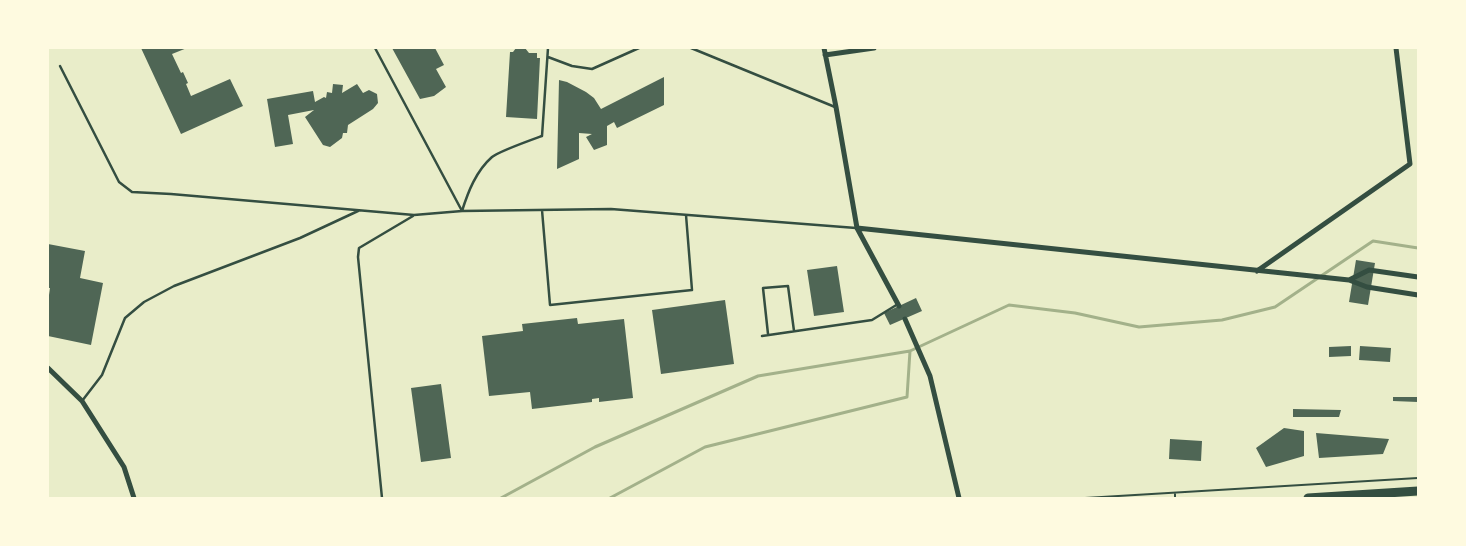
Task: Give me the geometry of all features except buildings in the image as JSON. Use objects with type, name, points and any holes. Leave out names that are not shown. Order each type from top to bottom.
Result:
[{"type":"main road","points":[[1308,498],[1418,491]]},
{"type":"street","points":[[824,48],[857,228],[898,305]]},
{"type":"street","points":[[825,55],[874,48]]},
{"type":"street","points":[[1257,271],[1410,164],[1396,48]]},
{"type":"street","points":[[857,228],[1349,280],[1367,287],[1418,295]]},
{"type":"street","points":[[1349,280],[1369,270],[1418,277]]},
{"type":"street","points":[[906,320],[930,376],[959,498]]},
{"type":"street","points":[[48,368],[82,401],[124,467],[134,498]]},
{"type":"lane","points":[[375,48],[462,211]]},
{"type":"lane","points":[[462,211],[475,178],[492,156],[542,136],[548,48]]},
{"type":"lane","points":[[548,57],[572,66],[592,69],[639,48]]},
{"type":"lane","points":[[691,48],[836,107]]},
{"type":"lane","points":[[60,66],[119,182],[132,192],[414,215],[462,211],[611,209],[857,228]]},
{"type":"lane","points":[[82,401],[102,375],[125,318],[144,302],[174,286],[300,238],[359,210]]},
{"type":"lane","points":[[542,210],[550,305],[692,290],[686,215]]},
{"type":"lane","points":[[382,498],[358,257],[359,248],[414,215]]},
{"type":"lane","points":[[768,335],[763,288],[788,286],[794,331]]},
{"type":"lane","points":[[762,336],[872,320],[898,305]]},
{"type":"path","points":[[1085,498],[1418,478]]},
{"type":"path","points":[[1175,493],[1175,498]]},
{"type":"waterway","points":[[610,498],[705,447],[907,397],[910,351],[1009,305],[1075,313],[1139,327],[1222,320],[1275,307],[1373,241],[1418,248]]},
{"type":"waterway","points":[[501,498],[595,447],[758,376],[910,351]]}]
